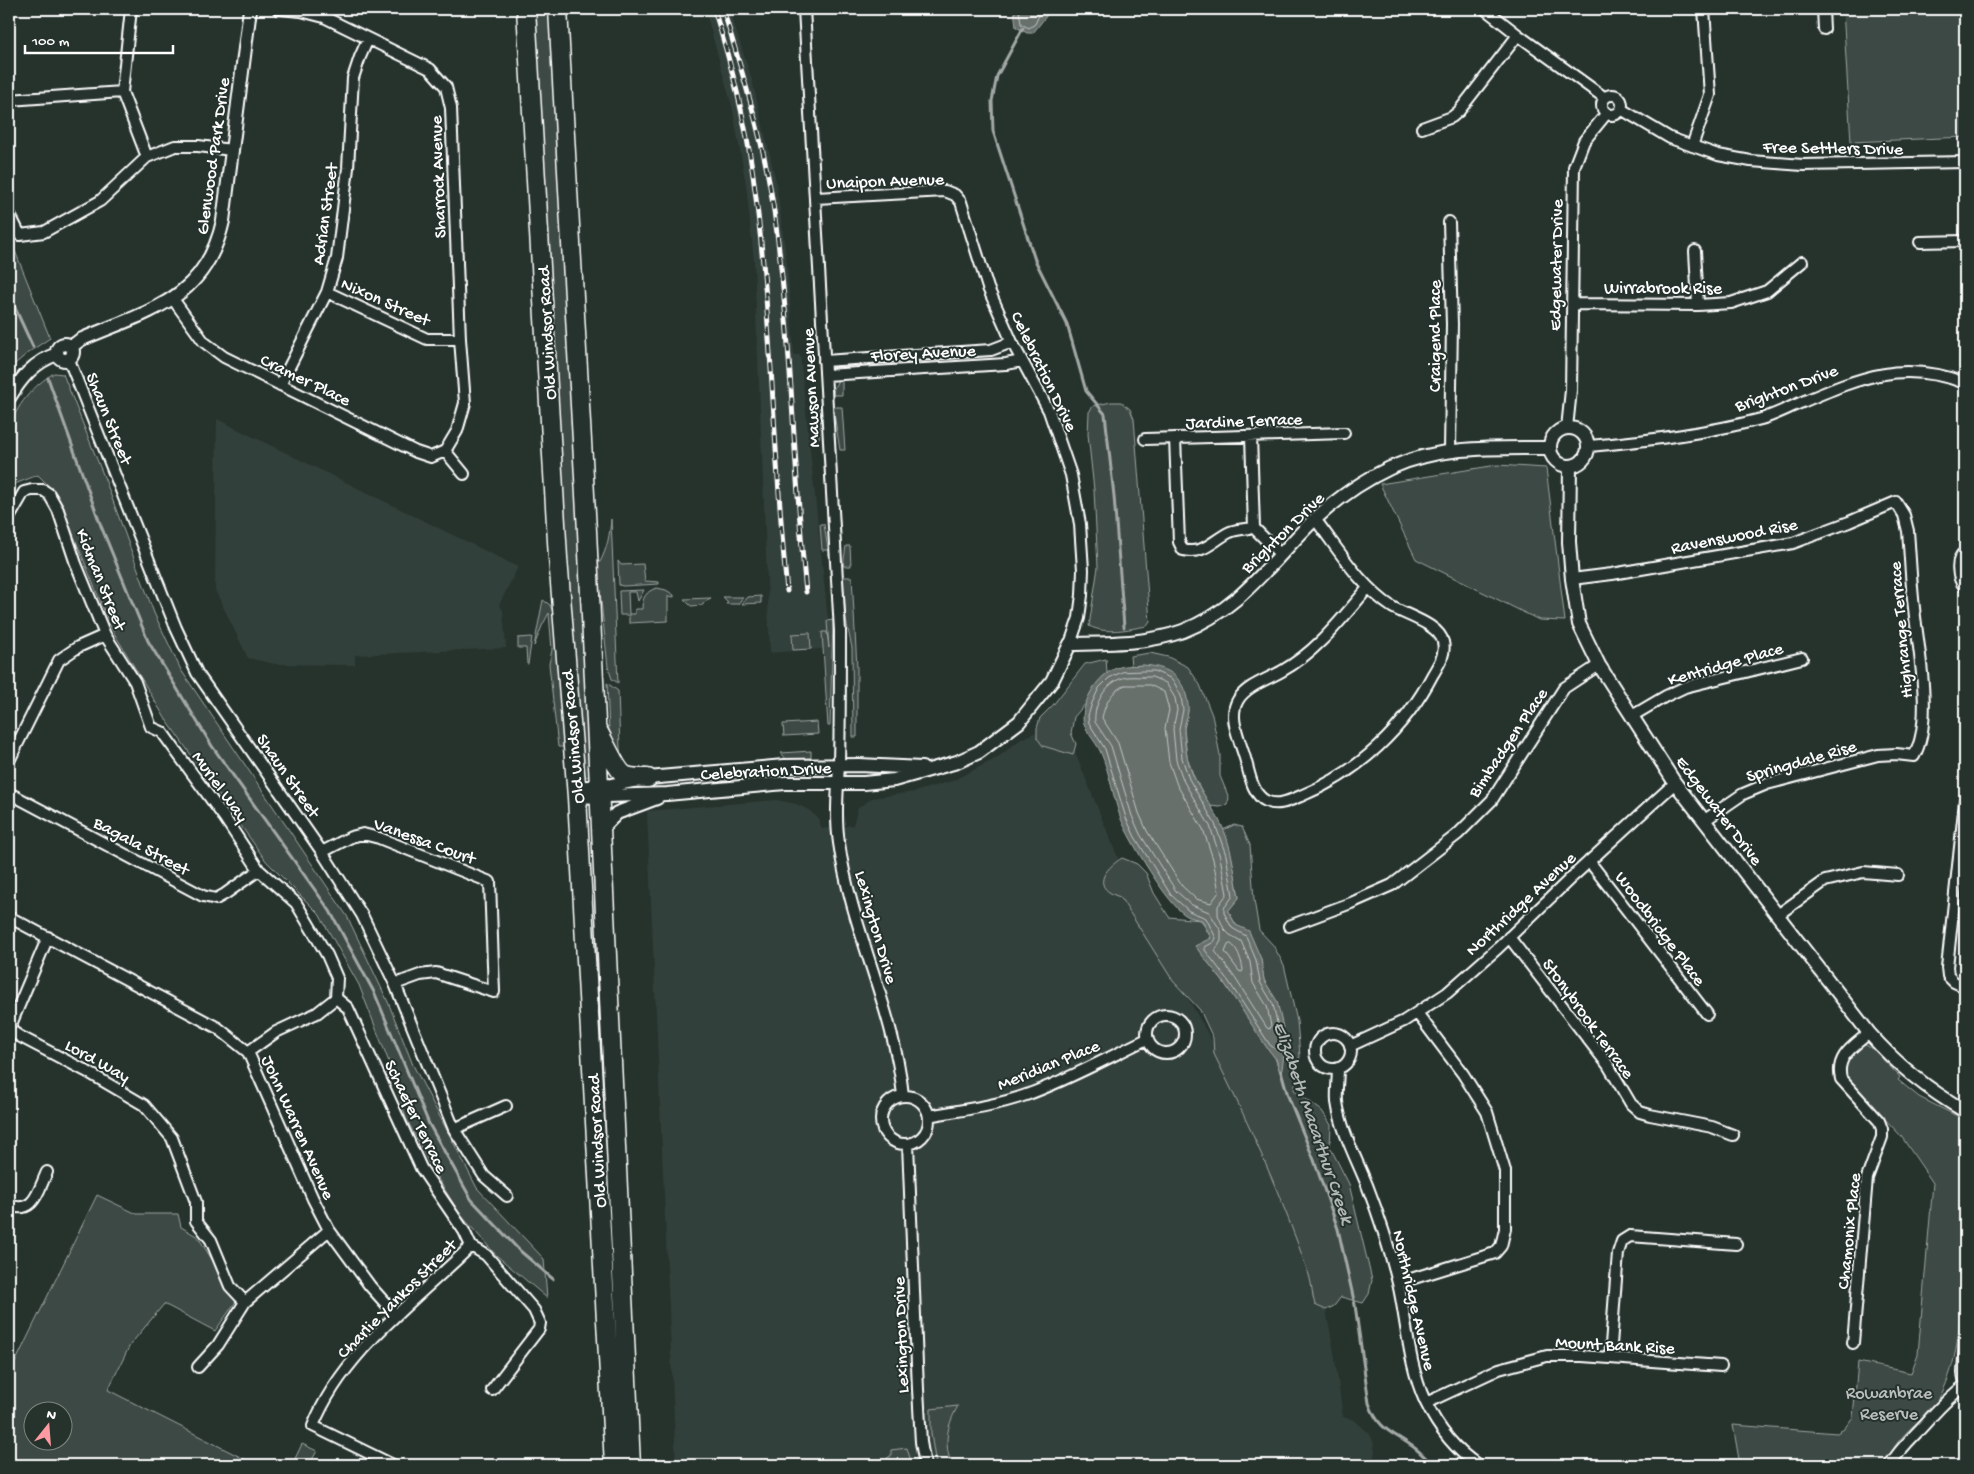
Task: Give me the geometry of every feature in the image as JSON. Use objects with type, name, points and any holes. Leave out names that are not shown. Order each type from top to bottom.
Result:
[{"type":"highway","name":"Old Windsor Road","points":[[526,9],[558,558],[577,792],[614,1465]]},
{"type":"highway","name":"Old Windsor Road","points":[[558,9],[572,246],[631,1465]]},
{"type":"highway","points":[[595,726],[620,772],[628,777],[648,778]]},
{"type":"street","points":[[131,9],[122,92],[147,157]]},
{"type":"street","name":"Glenwood Park Drive","points":[[71,346],[80,340],[173,299],[198,277],[213,254],[223,221],[250,9]]},
{"type":"street","name":"Sharrock Avenue","points":[[278,9],[301,11],[324,18],[430,69],[446,87],[451,108],[460,339],[465,403],[457,431],[445,451]]},
{"type":"street","name":"Mawson Avenue","points":[[804,9],[840,631],[839,765]]},
{"type":"street","points":[[1485,9],[1605,98]]},
{"type":"street","points":[[1692,146],[1710,95],[1704,9]]},
{"type":"street","points":[[1823,9],[1824,29]]},
{"type":"street","points":[[1422,128],[1452,117],[1459,111],[1518,35]]},
{"type":"street","name":"Adrian Street","points":[[280,385],[327,292],[337,258],[348,168],[353,78],[368,39]]},
{"type":"street","points":[[9,100],[122,92]]},
{"type":"street","points":[[1611,95],[1617,97],[1621,101],[1621,109],[1615,114],[1607,113],[1603,107],[1605,98],[1611,95]]},
{"type":"street","name":"Free Settlers Drive","points":[[1621,109],[1670,138],[1692,146],[1718,155],[1774,164],[1965,162]]},
{"type":"street","name":"Edgewater Drive","points":[[1567,428],[1571,390],[1574,167],[1584,140],[1607,113]]},
{"type":"street","points":[[9,213],[20,235],[44,232],[100,201],[147,157],[175,146],[198,146],[232,150]]},
{"type":"street","name":"Unaipon Avenue","points":[[816,198],[945,191],[956,196]]},
{"type":"street","name":"Celebration Drive","points":[[598,791],[667,794],[776,784],[817,782],[837,784],[894,780],[957,762],[979,752],[1019,722],[1052,681],[1070,644],[1078,618],[1082,595],[1083,570],[1080,524],[1071,475],[1062,443],[1049,411],[1012,342],[988,288],[978,262],[964,211],[956,196]]},
{"type":"street","name":"Craigend Place","points":[[1449,222],[1452,324],[1450,450]]},
{"type":"street","points":[[1920,242],[1965,241]]},
{"type":"street","points":[[1695,251],[1698,305]]},
{"type":"street","name":"Wirrabrook Rise","points":[[1572,304],[1698,305],[1730,303],[1767,290],[1802,262]]},
{"type":"street","name":"Nixon Street","points":[[327,292],[427,339],[460,339]]},
{"type":"street","name":"Cramer Place","points":[[173,299],[204,342],[224,357],[416,452],[432,457],[445,451]]},
{"type":"street","name":"Florey Avenue","points":[[824,361],[991,350],[1012,342]]},
{"type":"street","points":[[9,398],[21,379],[33,366],[56,354],[58,347],[62,344],[71,346],[73,352],[69,360],[60,360],[56,354]]},
{"type":"street","name":"Shaun Street","points":[[69,360],[176,628],[197,673],[322,852],[362,915],[395,984],[454,1129],[484,1176],[507,1196]]},
{"type":"street","name":"Florey Avenue","points":[[826,375],[1006,364],[1022,361]]},
{"type":"street","name":"Brighton Drive","points":[[1589,446],[1660,440],[1764,418],[1853,381],[1879,374],[1925,373],[1965,383]]},
{"type":"street","points":[[1567,428],[1582,432],[1589,446],[1584,460],[1580,464],[1564,466],[1554,459],[1550,448],[1553,437],[1567,428]]},
{"type":"street","name":"Jardine Terrace","points":[[1145,439],[1344,433]]},
{"type":"street","points":[[1251,436],[1254,528],[1281,555]]},
{"type":"street","points":[[1175,438],[1179,542],[1184,550],[1192,552],[1203,549],[1232,531],[1254,528]]},
{"type":"street","name":"Brighton Drive","points":[[1070,644],[1126,642],[1157,638],[1184,631],[1223,611],[1262,577],[1315,519],[1355,487],[1372,477],[1412,460],[1450,450],[1550,448]]},
{"type":"street","points":[[445,451],[464,474]]},
{"type":"street","name":"Edgewater Drive","points":[[1570,466],[1568,542],[1572,579],[1579,624],[1599,666],[1675,783],[1870,1033],[1904,1069],[1927,1088],[1965,1111]]},
{"type":"street","name":"Kidman Street","points":[[9,518],[24,492],[39,489],[49,494],[58,510],[76,564],[105,635],[135,682],[150,726]]},
{"type":"street","name":"Ravenswood Rise","points":[[1572,579],[1793,543],[1896,502]]},
{"type":"street","name":"Highrange Terrace","points":[[1896,502],[1904,515],[1908,531],[1923,695],[1922,734],[1914,756]]},
{"type":"street","points":[[1315,519],[1368,588],[1391,606],[1433,628],[1441,636],[1444,644],[1441,660],[1417,702],[1396,729],[1372,752],[1339,776],[1306,794],[1280,803],[1268,802],[1256,790],[1239,737],[1234,713],[1237,700],[1246,691],[1297,663],[1312,651],[1368,588]]},
{"type":"street","points":[[1965,552],[1961,554],[1958,562],[1960,580],[1965,587]]},
{"type":"street","points":[[9,761],[59,660],[78,647],[105,635]]},
{"type":"street","name":"Kentridge Place","points":[[1632,716],[1685,687],[1802,658]]},
{"type":"street","name":"Bimbadgen Place","points":[[1289,926],[1351,904],[1392,885],[1414,870],[1458,834],[1492,800],[1564,688],[1599,666]]},
{"type":"street","name":"Muriel Way","points":[[150,726],[162,732],[224,817],[259,870],[296,902],[323,947],[337,978],[336,998]]},
{"type":"street","name":"Springdale Rise","points":[[1705,820],[1743,794],[1767,784],[1878,755],[1914,756]]},
{"type":"street","name":"Celebration Drive","points":[[598,791],[648,778],[784,766],[839,765],[934,769]]},
{"type":"street","name":"Lexington Drive","points":[[839,765],[836,813],[843,863],[860,931],[887,1018],[903,1095]]},
{"type":"street","name":"Northridge Avenue","points":[[1478,1465],[1454,1445],[1426,1403],[1418,1386],[1411,1360],[1398,1283],[1369,1189],[1341,1120],[1337,1101],[1338,1068],[1349,1059],[1350,1046],[1404,1021],[1447,993],[1675,783]]},
{"type":"street","points":[[577,792],[598,791]]},
{"type":"street","name":"Bagala Street","points":[[9,793],[202,896],[216,899],[259,870]]},
{"type":"street","points":[[601,829],[617,813],[667,794]]},
{"type":"street","points":[[1965,802],[1947,967],[1948,976],[1954,982],[1965,987]]},
{"type":"street","name":"Vanessa Court","points":[[322,852],[351,837],[363,834],[379,838],[490,882],[494,992],[436,973],[420,975],[395,984]]},
{"type":"street","name":"Woodbridge Place","points":[[1589,862],[1707,1014]]},
{"type":"street","points":[[1779,914],[1825,881],[1863,872],[1898,875]]},
{"type":"street","name":"John Warren Avenue","points":[[9,916],[218,1028],[248,1052],[328,1230],[370,1286],[396,1315]]},
{"type":"street","name":"Lord Way","points":[[48,937],[9,1029],[144,1105],[172,1138],[196,1202],[196,1221],[211,1240],[230,1286],[245,1302]]},
{"type":"street","name":"Stonybrook Terrace","points":[[1509,937],[1608,1065],[1631,1104],[1640,1112],[1712,1127],[1733,1135]]},
{"type":"street","points":[[248,1052],[276,1032],[317,1013],[336,998]]},
{"type":"street","name":"Schaefer Terrace","points":[[336,998],[348,1008],[421,1168],[464,1231],[471,1246]]},
{"type":"street","points":[[1398,1283],[1495,1253],[1501,1246],[1505,1229],[1505,1171],[1487,1112],[1463,1074],[1417,1012]]},
{"type":"street","points":[[1338,1068],[1330,1068],[1320,1062],[1315,1051],[1317,1043],[1327,1034],[1335,1033],[1343,1036],[1350,1046]]},
{"type":"street","name":"Chamonix Place","points":[[1853,1343],[1867,1178],[1880,1145],[1882,1129],[1879,1121],[1841,1079],[1839,1064],[1843,1055],[1870,1033]]},
{"type":"street","name":"Meridian Place","points":[[929,1116],[996,1103],[1025,1095],[1147,1039]]},
{"type":"street","points":[[903,1095],[916,1098],[922,1102],[929,1116],[929,1125],[921,1138],[908,1144],[895,1141],[888,1136],[881,1123],[884,1107],[891,1100],[903,1095]]},
{"type":"street","points":[[454,1129],[506,1106]]},
{"type":"street","name":"Lexington Drive","points":[[908,1144],[921,1442],[925,1465]]},
{"type":"street","points":[[9,1206],[25,1208],[30,1205],[47,1172]]},
{"type":"street","points":[[198,1367],[218,1345],[245,1302],[328,1230]]},
{"type":"street","points":[[1610,1358],[1618,1253],[1622,1241],[1630,1236],[1736,1244]]},
{"type":"street","points":[[471,1246],[486,1255],[534,1310],[540,1323],[539,1328],[492,1390]]},
{"type":"street","name":"Charlie Yankos Street","points":[[393,1465],[313,1426],[331,1390],[344,1371],[396,1315],[471,1246]]},
{"type":"street","points":[[1890,1465],[1909,1439],[1947,1399],[1965,1384],[1963,1373],[1965,1339]]},
{"type":"street","name":"Mount Bank Rise","points":[[1426,1403],[1499,1368],[1547,1356],[1610,1358],[1721,1366]]},
{"type":"shaded area","points":[[705,9],[729,9],[752,80],[776,181],[787,264],[794,355],[800,355],[831,648],[770,653],[754,261],[746,184],[733,110]]},
{"type":"shaded area","points":[[217,419],[518,567],[499,605],[503,610],[506,648],[355,655],[355,665],[275,664],[248,658],[215,590]]},
{"type":"shaded area","points":[[1060,722],[1075,752],[1126,878],[1190,1002],[1243,1095],[1326,1310],[1343,1417],[1354,1420],[1369,1433],[1375,1452],[1373,1460],[1382,1465],[676,1465],[647,811],[777,800],[796,804],[809,810],[818,818],[822,829],[853,825],[858,808],[872,798],[914,792],[952,781],[997,758],[1021,739]]},
{"type":"green space","points":[[534,9],[550,9],[591,776],[586,777],[577,740]]},
{"type":"green space","points":[[1843,9],[1965,9],[1965,137],[1851,142]]},
{"type":"green space","points":[[9,236],[50,338],[9,369]]},
{"type":"green space","points":[[54,373],[63,374],[106,482],[154,613],[181,670],[347,916],[388,1002],[413,1065],[477,1188],[544,1259],[547,1298],[496,1255],[460,1214],[432,1169],[406,1118],[389,1062],[359,985],[319,914],[266,861],[165,718],[111,628],[57,494],[38,475],[12,485],[9,493],[8,443],[12,421],[21,404],[32,390]]},
{"type":"green space","points":[[838,380],[842,380],[842,395],[833,395],[834,388]]},
{"type":"green space","points":[[1121,402],[1130,409],[1134,419],[1150,622],[1147,626],[1110,631],[1089,626],[1098,567],[1094,490],[1088,434],[1089,412],[1093,406]]},
{"type":"green space","points":[[833,407],[842,407],[845,450],[840,450]]},
{"type":"green space","points":[[813,408],[821,408],[819,438],[815,438]]},
{"type":"green space","points":[[1497,465],[1546,468],[1565,621],[1539,620],[1416,559],[1380,484]]},
{"type":"green space","points":[[611,519],[618,683],[612,679],[608,667],[597,563],[600,562],[606,547]]},
{"type":"green space","points":[[820,524],[824,524],[828,550],[822,550]]},
{"type":"green space","points":[[846,546],[850,546],[851,566],[843,566]]},
{"type":"green space","points":[[618,561],[621,565],[643,564],[645,581],[659,582],[659,584],[619,585]]},
{"type":"green space","points":[[843,577],[852,577],[857,668],[857,737],[853,737],[852,648],[846,620]]},
{"type":"green space","points":[[657,588],[666,590],[674,595],[674,597],[668,596],[668,621],[629,623],[629,615],[620,615],[619,591],[644,590],[638,601],[636,592],[628,592],[629,614],[635,614],[635,609],[642,609],[647,593]]},
{"type":"green space","points":[[761,596],[761,603],[742,604],[748,597]]},
{"type":"green space","points":[[723,597],[743,597],[738,604],[726,604],[728,602]]},
{"type":"green space","points":[[711,598],[703,603],[703,605],[691,606],[684,599]]},
{"type":"green space","points":[[543,600],[550,605],[554,615],[564,747],[558,747],[549,664],[552,650],[549,613],[534,646]]},
{"type":"green space","points":[[833,620],[830,726],[828,726],[822,632],[827,632],[829,648],[827,621]]},
{"type":"green space","points":[[810,633],[811,649],[793,650],[792,634]]},
{"type":"green space","points":[[532,637],[527,664],[526,648],[518,648],[518,638]]},
{"type":"green space","points":[[1150,653],[1168,657],[1188,667],[1200,685],[1212,715],[1220,755],[1220,776],[1229,798],[1227,805],[1220,807],[1210,806],[1194,777],[1187,757],[1184,729],[1188,711],[1186,695],[1143,665],[1131,666],[1130,656]]},
{"type":"green space","points":[[1106,659],[1107,673],[1095,685],[1087,702],[1074,717],[1071,733],[1076,744],[1073,755],[1043,746],[1037,738],[1040,718],[1053,705],[1085,664]]},
{"type":"green space","points":[[607,683],[618,691],[620,749],[623,766],[609,733]]},
{"type":"green space","points":[[817,722],[818,734],[784,736],[783,724]]},
{"type":"green space","points":[[811,751],[811,759],[787,760],[781,753]]},
{"type":"green space","points":[[1234,825],[1242,827],[1250,845],[1254,900],[1259,930],[1273,945],[1284,965],[1297,1021],[1300,1056],[1294,1090],[1322,1111],[1331,1125],[1330,1147],[1349,1184],[1372,1280],[1369,1294],[1363,1303],[1341,1297],[1334,1306],[1326,1310],[1315,1305],[1309,1275],[1288,1219],[1253,1136],[1214,1054],[1213,1038],[1200,1010],[1173,981],[1120,897],[1105,889],[1103,884],[1105,873],[1122,858],[1137,864],[1146,873],[1154,893],[1169,917],[1201,920],[1211,938],[1196,947],[1225,984],[1275,1058],[1281,1074],[1277,1002],[1264,980],[1261,959],[1228,911],[1239,897],[1231,854],[1223,830]]},
{"type":"green space","name":"Rowanbrae Reserve","points":[[1866,1045],[1875,1051],[1900,1077],[1898,1080],[1919,1097],[1965,1120],[1963,1270],[1959,1331],[1951,1370],[1938,1400],[1902,1437],[1884,1465],[1740,1465],[1733,1425],[1837,1433],[1844,1429],[1853,1417],[1858,1362],[1911,1373],[1918,1354],[1933,1183],[1901,1136],[1842,1074],[1850,1055],[1856,1049]]},
{"type":"green space","points":[[97,1195],[137,1214],[178,1214],[181,1227],[198,1237],[237,1300],[215,1331],[164,1304],[130,1345],[108,1390],[256,1465],[9,1465],[9,1375]]},
{"type":"green space","points":[[958,1406],[951,1420],[947,1442],[952,1465],[936,1465],[931,1434],[931,1409]]},
{"type":"green space","points":[[302,1444],[317,1451],[309,1465],[292,1465]]},
{"type":"green space","points":[[907,1448],[912,1465],[888,1465],[887,1458],[891,1456],[891,1450]]},
{"type":"water","points":[[1014,9],[1047,9],[1047,15],[1033,33],[1027,33],[1016,27]]},
{"type":"water","points":[[1143,665],[1158,667],[1173,674],[1185,692],[1188,707],[1184,735],[1189,765],[1223,829],[1232,858],[1239,898],[1228,911],[1236,925],[1249,931],[1261,959],[1264,980],[1277,1001],[1286,1041],[1281,1076],[1276,1059],[1225,984],[1195,946],[1211,938],[1202,920],[1187,916],[1179,910],[1160,886],[1132,841],[1121,819],[1099,748],[1083,721],[1084,708],[1090,693],[1100,679],[1120,667]]},
{"type":"waterway","name":"Elizabeth Macarthur Creek","points":[[1023,28],[997,76],[992,101],[993,131],[1035,260],[1067,324],[1086,391],[1105,414],[1114,496],[1124,627]]},
{"type":"waterway","points":[[9,295],[33,347]]},
{"type":"waterway","points":[[48,378],[101,526],[148,641],[212,746],[330,911],[375,994],[429,1124],[471,1199],[519,1250],[553,1279]]},
{"type":"waterway","name":"Elizabeth Macarthur Creek","points":[[1281,1071],[1288,1096],[1314,1160],[1338,1229],[1355,1305],[1369,1403],[1382,1426],[1416,1449],[1433,1465]]},
{"type":"railway","points":[[714,9],[737,91],[753,175],[764,278],[787,591]]},
{"type":"railway","points":[[723,9],[759,134],[774,211],[789,353],[806,592]]}]
